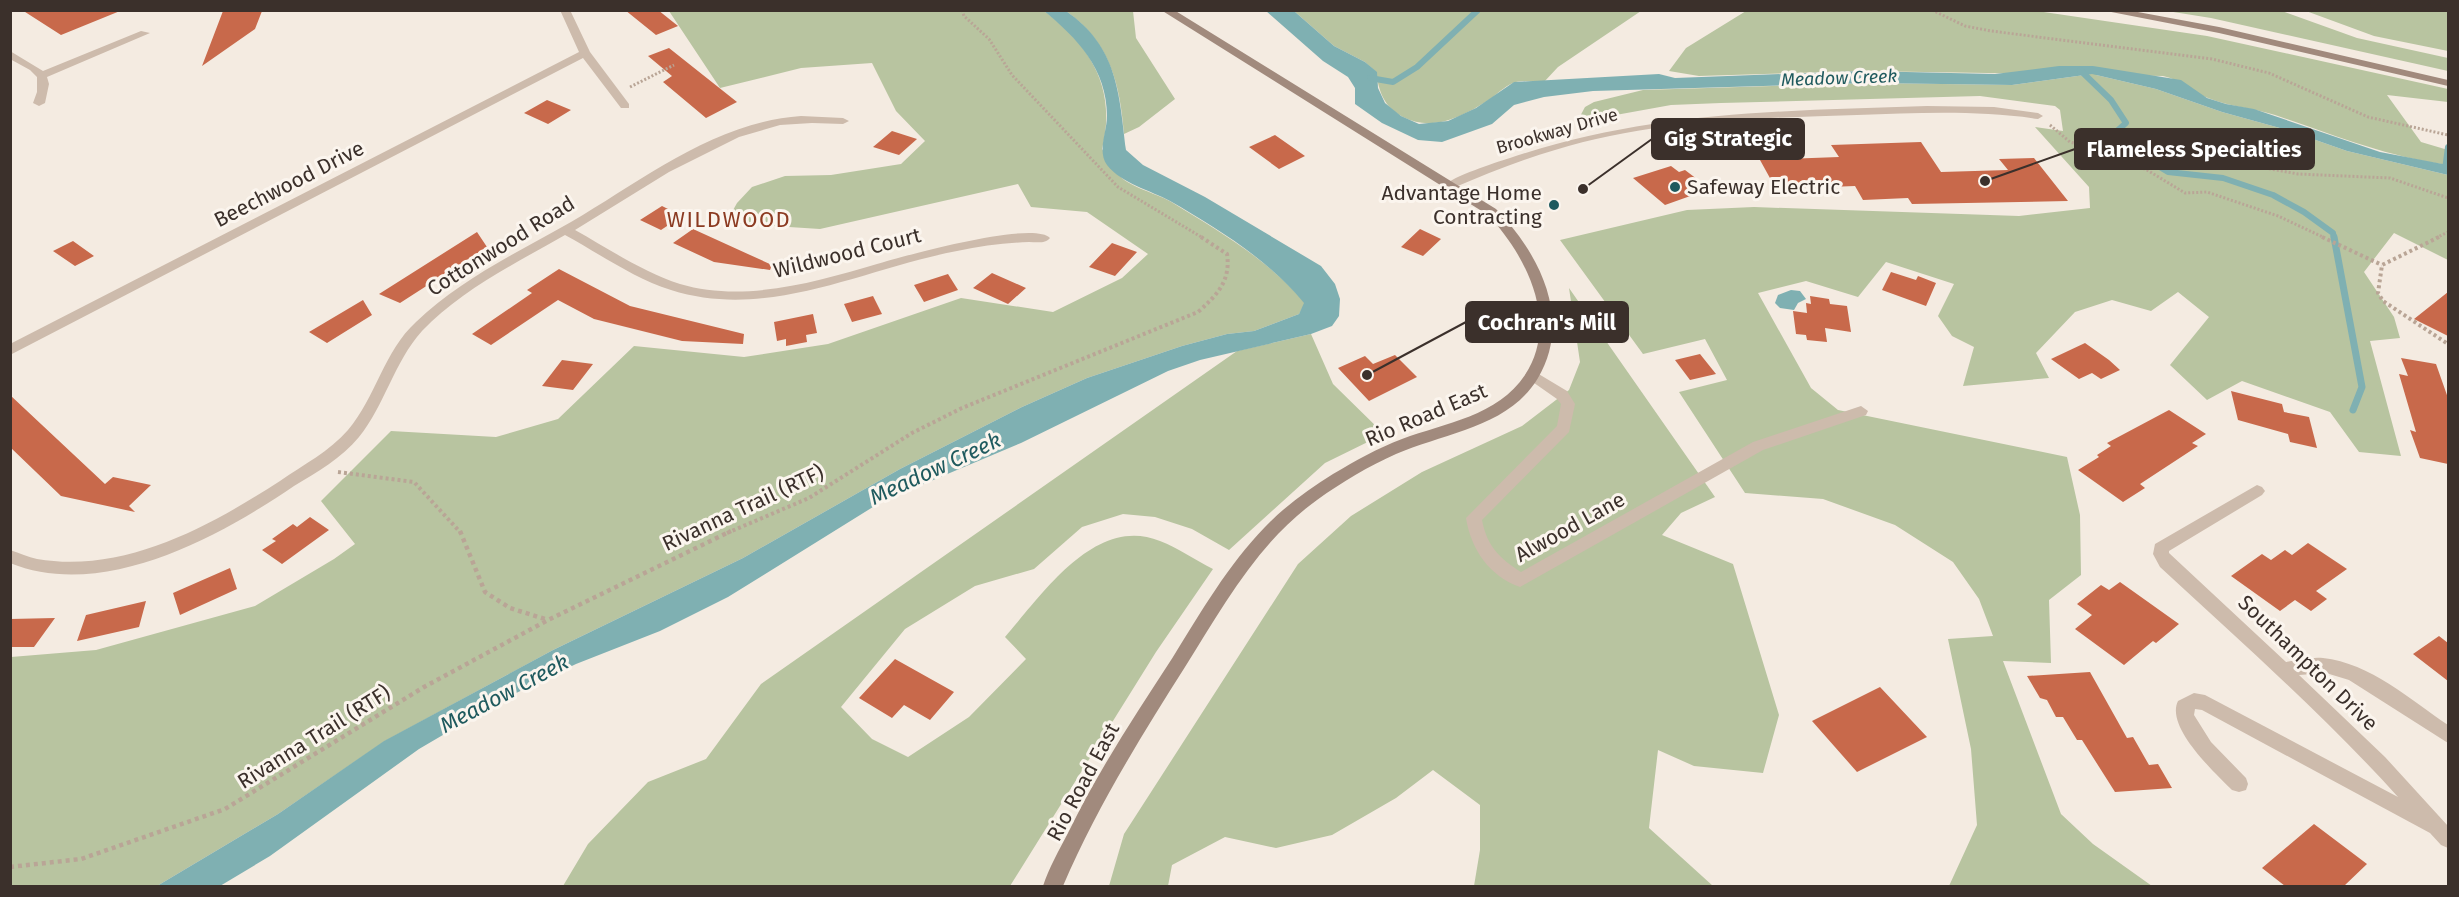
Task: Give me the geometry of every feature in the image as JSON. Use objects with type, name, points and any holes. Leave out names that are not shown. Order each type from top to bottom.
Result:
[{"type":"street","points":[[565,10],[585,53],[626,106]]},
{"type":"street","name":"Rio Road East","points":[[1053,886],[1077,829],[1130,736],[1249,553],[1287,516],[1348,472],[1390,450],[1479,419],[1512,400],[1532,375],[1541,355],[1545,329],[1544,305],[1529,258],[1509,227],[1492,213],[1166,10]]},
{"type":"street","points":[[2106,10],[2219,30],[2448,83]]},
{"type":"street","points":[[42,75],[145,33]]},
{"type":"street","name":"Beechwood Drive","points":[[10,350],[585,53]]},
{"type":"street","points":[[10,54],[42,75],[46,83],[39,103]]},
{"type":"street","name":"Cottonwood Road","points":[[10,556],[38,565],[68,568],[102,565],[175,547],[243,513],[318,463],[350,437],[362,421],[400,350],[433,314],[457,296],[704,147],[726,137],[775,122],[803,119],[843,121]]},
{"type":"street","name":"Wildwood Court","points":[[566,230],[668,285],[720,295],[754,295],[800,288],[975,240],[1044,238]]},
{"type":"street","name":"Alwood Lane","points":[[1532,375],[1562,395],[1568,404],[1563,428],[1474,518],[1476,537],[1483,552],[1520,580],[1758,446],[1861,411]]},
{"type":"street","name":"Southampton Drive","points":[[2257,491],[2161,548],[2161,554],[2166,562],[2379,763],[2443,833]]},
{"type":"street","points":[[2283,670],[2325,665],[2344,670],[2363,679],[2448,735]]},
{"type":"street","points":[[2239,784],[2189,726],[2183,715],[2184,706],[2194,701],[2205,703],[2443,833]]},
{"type":"lane","name":"Brookway Drive","points":[[1449,186],[1490,167],[1544,148],[1623,128],[1668,122],[1796,113],[1966,109],[2010,111],[2038,116]]},
{"type":"path","name":"Rivanna Trail (RTF)","points":[[10,867],[81,859],[225,809],[424,687],[548,620],[705,542],[809,498],[912,433],[962,408],[1198,312],[1213,299],[1228,279],[1230,268],[1227,254],[1165,213],[1118,187],[1012,75],[989,39],[964,16],[962,10]]},
{"type":"path","points":[[1932,10],[1965,26],[1991,31],[2212,59],[2269,73],[2368,117],[2448,135]]},
{"type":"path","points":[[615,92],[674,65]]},
{"type":"path","points":[[2038,116],[2070,142],[2099,150],[2146,170],[2185,193],[2207,192],[2278,216],[2382,265]]},
{"type":"path","points":[[2146,170],[2154,160],[2178,158],[2238,163],[2298,174],[2390,178],[2448,198]]},
{"type":"path","points":[[2382,265],[2448,232]]},
{"type":"path","points":[[2382,265],[2378,293],[2383,301],[2448,344]]},
{"type":"path","points":[[332,471],[414,482],[460,530],[485,592],[510,608],[548,620]]},
{"type":"green space","points":[[669,11],[1044,11],[1075,39],[1087,54],[1096,71],[1103,88],[1106,107],[1106,128],[1102,149],[1120,176],[1130,184],[1173,203],[1243,248],[1276,274],[1305,303],[1299,314],[1254,331],[1227,334],[1182,346],[1087,378],[1022,407],[900,469],[743,558],[553,650],[385,741],[278,814],[157,886],[11,886],[11,657],[96,650],[255,606],[355,544],[321,501],[391,431],[496,437],[558,419],[634,346],[744,357],[828,344],[961,298],[1053,312],[1122,278],[1148,254],[1087,212],[1031,207],[1018,184],[820,229],[726,223],[737,203],[752,187],[785,176],[831,175],[901,164],[925,141],[896,111],[872,63],[801,68],[720,88]]},
{"type":"green space","points":[[1066,11],[1133,11],[1136,38],[1175,99],[1139,127],[1124,134],[1115,81],[1103,50],[1081,23]]},
{"type":"green space","points":[[1294,11],[1641,11],[1558,67],[1544,82],[1513,83],[1483,104],[1461,115],[1450,120],[1426,123],[1403,117],[1391,109],[1381,92],[1376,72],[1365,62],[1334,46]]},
{"type":"green space","points":[[1746,11],[2037,11],[2207,36],[2448,89],[2448,102],[2387,95],[2421,142],[2448,150],[2448,165],[2402,156],[2275,115],[2216,101],[2163,76],[1862,71],[1699,76],[1669,71],[1686,48]]},
{"type":"green space","points":[[2167,11],[2282,11],[2357,38],[2448,58],[2448,71],[2211,18]]},
{"type":"green space","points":[[2306,11],[2448,11],[2448,51],[2374,36]]},
{"type":"green space","points":[[2092,74],[2156,89],[2347,151],[2448,175],[2448,260],[2394,233],[2364,272],[2394,317],[2400,338],[2370,341],[2401,456],[2359,452],[2330,412],[2242,381],[2207,400],[2170,365],[2209,317],[2178,292],[2151,311],[2112,300],[2075,312],[2036,353],[2049,378],[1963,386],[1974,347],[1952,336],[1938,316],[1954,284],[1886,262],[1858,297],[1806,281],[1758,293],[1811,388],[1838,410],[2067,457],[2080,515],[2081,575],[2049,600],[2051,663],[2003,661],[2061,814],[2093,844],[2152,886],[1949,886],[1977,825],[1971,749],[1948,639],[1993,636],[1979,599],[1953,562],[1895,525],[1823,499],[1745,493],[1679,392],[1727,380],[1705,339],[1643,354],[1560,240],[1687,210],[1754,207],[2019,216],[2090,208],[2089,187],[2035,127],[2063,131],[2060,110],[2055,106],[1980,96],[1671,105],[1577,122],[1585,107],[1594,102],[1643,90],[1870,83],[2012,85]]},
{"type":"green space","points":[[1569,288],[1715,497],[1681,513],[1662,535],[1733,564],[1779,715],[1763,773],[1694,766],[1658,750],[1649,828],[1713,886],[1474,886],[1480,850],[1480,805],[1433,770],[1396,798],[1332,835],[1276,848],[1225,837],[1172,865],[1168,886],[1109,886],[1124,834],[1298,564],[1351,516],[1422,472],[1522,426],[1569,390],[1580,362]]},
{"type":"green space","points":[[1311,334],[1333,384],[1384,434],[1325,463],[1229,550],[1192,529],[1155,517],[1123,514],[1082,527],[1034,569],[975,586],[905,629],[841,707],[872,739],[908,757],[969,717],[1026,659],[1005,637],[1053,581],[1092,549],[1113,539],[1136,536],[1167,544],[1213,569],[1156,652],[1010,886],[563,886],[588,844],[648,782],[706,759],[761,684],[1237,351]]},
{"type":"water","name":"Meadow Creek","points":[[1044,11],[1066,11],[1083,25],[1106,56],[1118,90],[1126,150],[1143,165],[1205,197],[1321,266],[1335,284],[1340,299],[1339,316],[1332,326],[1311,334],[1200,360],[1168,371],[1021,443],[881,502],[728,597],[660,631],[576,664],[506,698],[419,749],[270,856],[220,886],[157,886],[278,814],[384,741],[553,650],[743,558],[900,469],[1022,407],[1087,378],[1182,346],[1227,334],[1254,331],[1299,314],[1304,303],[1259,259],[1206,222],[1170,201],[1128,182],[1107,165],[1103,154],[1107,122],[1106,99],[1096,69],[1068,32]]},
{"type":"water","name":"Meadow Creek","points":[[1266,11],[1294,11],[1334,46],[1365,62],[1377,72],[1378,88],[1385,103],[1401,116],[1419,124],[1448,121],[1476,108],[1514,82],[1659,74],[1675,78],[1862,71],[1995,74],[2059,66],[2093,66],[2181,80],[2207,98],[2254,109],[2380,152],[2448,165],[2448,175],[2347,151],[2156,89],[2092,74],[2012,85],[1870,83],[1593,91],[1544,97],[1514,105],[1492,124],[1442,142],[1418,140],[1382,123],[1355,104],[1355,88],[1348,77],[1323,61]]},
{"type":"water","points":[[1791,290],[1800,291],[1806,299],[1798,303],[1794,310],[1780,308],[1775,303],[1778,295]]},
{"type":"building","points":[[22,10],[119,10],[120,11],[61,35]]},
{"type":"building","points":[[625,10],[658,10],[678,26],[656,35]]},
{"type":"building","points":[[223,11],[262,11],[255,29],[202,66]]},
{"type":"building","points":[[669,48],[737,102],[706,118],[663,82],[672,76],[648,56]]},
{"type":"building","points":[[547,100],[571,110],[548,124],[524,113]]},
{"type":"building","points":[[892,131],[917,139],[899,155],[873,147]]},
{"type":"building","points":[[1275,135],[1305,156],[1279,169],[1249,147]]},
{"type":"building","points":[[1921,142],[1941,172],[2008,170],[1999,159],[2034,158],[2068,201],[1912,204],[1908,198],[1863,200],[1855,186],[1776,189],[1760,160],[1839,157],[1831,145]]},
{"type":"building","name":"Safeway Electric","points":[[1671,166],[1679,172],[1685,170],[1710,189],[1665,205],[1633,178]]},
{"type":"building","points":[[662,206],[682,216],[661,230],[640,220]]},
{"type":"building","points":[[693,229],[772,265],[770,270],[714,262],[673,243]]},
{"type":"building","points":[[1420,229],[1441,239],[1423,256],[1401,247]]},
{"type":"building","points":[[477,232],[487,247],[400,303],[379,294]]},
{"type":"building","points":[[73,241],[94,256],[75,266],[53,251]]},
{"type":"building","points":[[1112,243],[1137,252],[1115,276],[1089,267]]},
{"type":"building","points":[[559,269],[630,306],[744,334],[743,344],[682,341],[594,319],[558,300],[491,345],[472,334],[532,293],[527,290]]},
{"type":"building","points":[[1891,272],[1916,280],[1918,276],[1936,283],[1926,306],[1882,290]]},
{"type":"building","points":[[992,273],[1026,288],[1008,304],[973,288]]},
{"type":"building","points":[[948,274],[958,290],[924,302],[914,285]]},
{"type":"building","points":[[2448,292],[2448,336],[2414,319]]},
{"type":"building","points":[[873,296],[882,314],[852,322],[844,304]]},
{"type":"building","points":[[1810,296],[1829,299],[1830,304],[1847,306],[1851,332],[1825,328],[1827,342],[1807,340],[1806,335],[1796,334],[1793,311],[1807,313],[1806,303],[1811,304]]},
{"type":"building","points":[[363,300],[372,315],[327,343],[309,332]]},
{"type":"building","points":[[813,314],[817,333],[806,335],[807,342],[786,346],[786,339],[777,341],[774,322]]},
{"type":"building","points":[[2085,343],[2120,370],[2101,379],[2092,373],[2079,379],[2051,359]]},
{"type":"building","points":[[1700,354],[1716,374],[1690,380],[1675,360]]},
{"type":"building","points":[[1395,355],[1417,377],[1369,401],[1338,368],[1365,356],[1373,364]]},
{"type":"building","points":[[2401,358],[2436,364],[2448,398],[2448,464],[2420,458],[2410,430],[2416,432],[2399,374],[2408,376]]},
{"type":"building","points":[[562,360],[593,364],[573,390],[542,386]]},
{"type":"building","points":[[2231,391],[2282,404],[2284,412],[2309,417],[2317,448],[2290,442],[2288,434],[2238,420]]},
{"type":"building","points":[[10,395],[105,484],[113,477],[151,485],[129,506],[135,512],[61,496],[10,447]]},
{"type":"building","points":[[2169,410],[2206,434],[2192,443],[2198,446],[2140,484],[2145,488],[2123,502],[2078,470],[2099,457],[2097,455],[2111,446],[2107,443]]},
{"type":"building","points":[[310,517],[329,530],[282,564],[262,550],[276,541],[272,539],[293,524],[297,527]]},
{"type":"building","points":[[2308,543],[2347,569],[2316,591],[2327,599],[2311,611],[2295,600],[2280,611],[2231,576],[2262,554],[2271,560],[2285,550],[2292,555]]},
{"type":"building","points":[[230,568],[237,589],[180,615],[173,593]]},
{"type":"building","points":[[2120,582],[2179,624],[2156,643],[2153,641],[2124,665],[2075,629],[2092,615],[2077,604],[2101,585],[2109,590]]},
{"type":"building","points":[[146,601],[139,627],[77,641],[86,615]]},
{"type":"building","points":[[55,618],[34,647],[10,647],[10,619]]},
{"type":"building","points":[[2439,636],[2448,643],[2448,681],[2413,654]]},
{"type":"building","points":[[895,659],[954,692],[930,720],[904,705],[892,718],[859,698]]},
{"type":"building","points":[[2090,672],[2127,738],[2133,737],[2149,765],[2158,764],[2172,788],[2115,792],[2082,740],[2077,740],[2063,717],[2056,717],[2047,700],[2040,698],[2027,676]]},
{"type":"building","points":[[1880,687],[1927,737],[1857,772],[1812,721]]},
{"type":"building","points":[[2314,824],[2367,864],[2344,886],[2285,886],[2262,868]]},
{"type":"waterway","points":[[1370,78],[1393,82],[1417,67],[1478,10]]},
{"type":"waterway","points":[[2080,70],[2111,100],[2126,123],[2110,137],[2168,172],[2223,178],[2273,195],[2304,212],[2333,233],[2334,238]]},
{"type":"waterway","points":[[2445,170],[2448,147]]},
{"type":"waterway","points":[[2334,237],[2362,387],[2353,410]]},
{"type":"place","name":"Flameless Specialties","points":[[1985,181]]},
{"type":"place","name":"Safeway Electric","points":[[1675,187]]},
{"type":"place","name":"Gig Strategic","points":[[1583,189]]},
{"type":"place","name":"Advantage Home Contracting","points":[[1554,205]]},
{"type":"place","name":"Cochran's Mill","points":[[1367,375]]},
{"type":"district","name":"WILDWOOD","points":[[729,219]]}]
